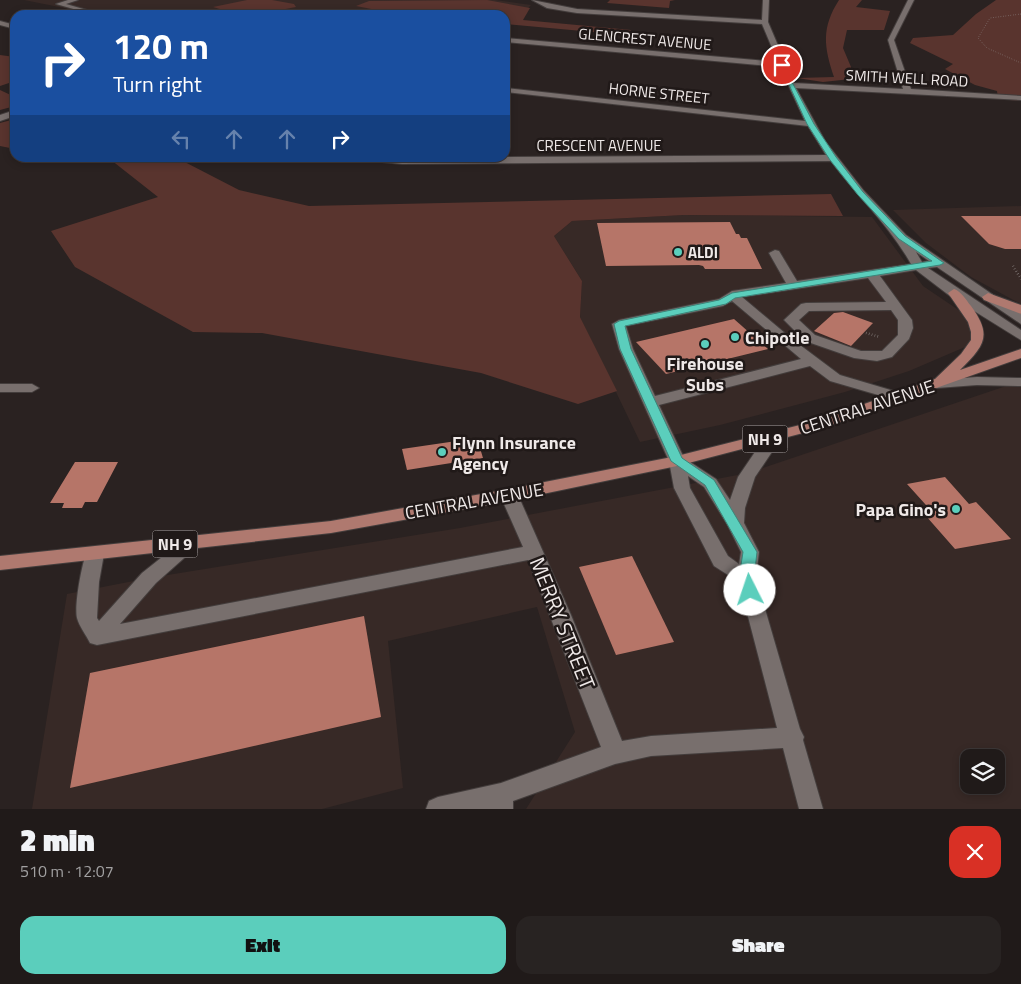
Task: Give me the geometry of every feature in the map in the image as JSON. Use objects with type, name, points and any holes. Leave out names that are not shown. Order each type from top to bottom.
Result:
[{"type":"main road","points":[[937,384],[977,345],[980,336],[975,318],[954,293]]},
{"type":"main road","points":[[988,297],[1021,310]]},
{"type":"main road","name":"CENTRAL AVENUE","points":[[0,563],[95,554],[331,526],[510,495],[677,461],[821,424],[1021,353]]},
{"type":"street","points":[[75,0],[59,4],[84,10]]},
{"type":"street","points":[[536,0],[549,7],[582,11],[766,22]]},
{"type":"street","points":[[766,0],[766,22],[782,65],[810,124],[833,158],[860,193],[902,238],[919,267],[954,293],[1021,336]]},
{"type":"street","points":[[908,92],[891,40],[910,0]]},
{"type":"street","name":"GLENCREST AVENUE","points":[[510,40],[782,65]]},
{"type":"street","name":"SMITH WELL ROAD","points":[[792,85],[1021,98]]},
{"type":"street","name":"HORNE STREET","points":[[510,91],[810,124]]},
{"type":"street","name":"CRESCENT AVENUE","points":[[510,160],[833,158]]},
{"type":"street","points":[[902,238],[1021,320]]},
{"type":"street","points":[[775,253],[794,286]]},
{"type":"street","points":[[747,578],[721,561],[682,488],[677,461],[626,349],[619,324],[722,302],[732,295],[940,263]]},
{"type":"street","points":[[872,274],[896,306],[906,328],[904,336],[891,351],[883,356],[859,355],[810,338],[791,320],[806,307],[896,306]]},
{"type":"street","points":[[732,295],[787,342],[835,378],[898,397]]},
{"type":"street","points":[[787,342],[810,338]]},
{"type":"street","points":[[651,402],[812,362]]},
{"type":"street","points":[[937,384],[977,381],[1021,382]]},
{"type":"street","points":[[0,388],[32,388]]},
{"type":"street","points":[[735,524],[737,499],[742,483],[774,437]]},
{"type":"street","points":[[677,461],[710,483],[750,552],[747,578],[793,736],[811,809]]},
{"type":"street","name":"MERRY STREET","points":[[510,495],[615,753]]},
{"type":"street","points":[[97,637],[150,578],[192,543]]},
{"type":"street","points":[[97,637],[534,552]]},
{"type":"street","points":[[95,554],[89,582],[87,618],[97,637]]},
{"type":"street","points":[[438,809],[501,801],[615,753],[651,746],[793,736]]},
{"type":"path","points":[[1021,14],[990,18],[978,38],[987,48],[1021,63]]},
{"type":"path","points":[[1013,266],[1021,279]]},
{"type":"path","points":[[866,333],[887,340]]},
{"type":"shaded area","points":[[24,0],[495,0],[531,5],[513,24],[510,24],[510,10],[65,10],[69,9]]},
{"type":"shaded area","points":[[247,0],[272,0],[294,4],[296,7],[280,10],[223,10],[213,7]]},
{"type":"shaded area","points":[[487,0],[530,8],[523,20],[631,30],[626,35],[510,24],[510,10],[376,10],[356,6],[369,1]]},
{"type":"shaded area","points":[[610,0],[675,0],[670,1],[669,8],[607,3]]},
{"type":"shaded area","points":[[839,0],[862,0],[856,7],[890,11],[884,30],[847,30],[843,48],[851,67],[851,79],[823,82],[797,78],[834,77],[826,47],[826,38],[829,20]]},
{"type":"shaded area","points":[[996,0],[1021,0],[1021,101],[998,99],[997,91],[975,85],[945,69],[953,64],[910,43],[913,38],[953,35],[976,14]]},
{"type":"shaded area","points":[[0,55],[10,56],[10,83],[0,86]]},
{"type":"shaded area","points":[[0,90],[10,95],[10,107],[0,110]]},
{"type":"shaded area","points":[[10,120],[10,148],[0,146],[0,123]]},
{"type":"shaded area","points":[[114,162],[185,162],[239,190],[309,206],[831,194],[843,216],[684,215],[572,221],[554,236],[582,281],[580,317],[617,391],[578,404],[481,373],[262,333],[193,332],[75,267],[51,231],[158,197]]},
{"type":"shaded area","points":[[1021,206],[1021,304],[971,277],[926,243],[893,210]]},
{"type":"shaded area","points":[[684,215],[872,217],[923,286],[966,315],[979,341],[909,371],[845,392],[720,425],[640,442],[580,317],[582,281],[554,236],[572,221]]},
{"type":"shaded area","points":[[1021,381],[1021,809],[526,809],[575,732],[537,607],[388,641],[403,788],[322,809],[32,809],[67,594],[149,578],[460,528],[748,473]]},
{"type":"building","points":[[961,216],[1021,216],[1021,249],[1005,249],[989,244]]},
{"type":"building","name":"ALDI","points":[[730,222],[736,234],[739,234],[741,238],[747,238],[762,269],[705,269],[699,265],[606,266],[597,223]]},
{"type":"building","points":[[843,312],[873,323],[851,346],[814,331],[834,313]]},
{"type":"building","points":[[734,319],[768,349],[666,374],[636,342]]},
{"type":"building","name":"Flynn Insurance Agency","points":[[477,438],[483,458],[407,470],[402,449]]},
{"type":"building","points":[[75,462],[118,462],[97,502],[85,502],[82,508],[62,508],[64,503],[50,503]]},
{"type":"building","name":"Papa Gino's","points":[[945,477],[969,504],[976,502],[1011,539],[955,549],[926,516],[935,515],[907,484]]},
{"type":"building","points":[[632,556],[674,642],[616,655],[579,567]]},
{"type":"building","points":[[364,616],[381,717],[70,788],[90,673]]},
{"type":"place","name":"ALDI","points":[[678,252]]},
{"type":"place","name":"Chipotle","points":[[735,337]]},
{"type":"place","name":"Firehouse Subs","points":[[705,344]]},
{"type":"place","name":"Flynn Insurance Agency","points":[[442,452]]},
{"type":"place","name":"Papa Gino's","points":[[956,509]]},
{"type":"route","points":[[750,590],[747,578],[750,552],[710,483],[677,461],[626,349],[619,324],[722,302],[732,295],[940,263],[902,238],[860,193],[821,142],[810,124],[782,65]]}]
